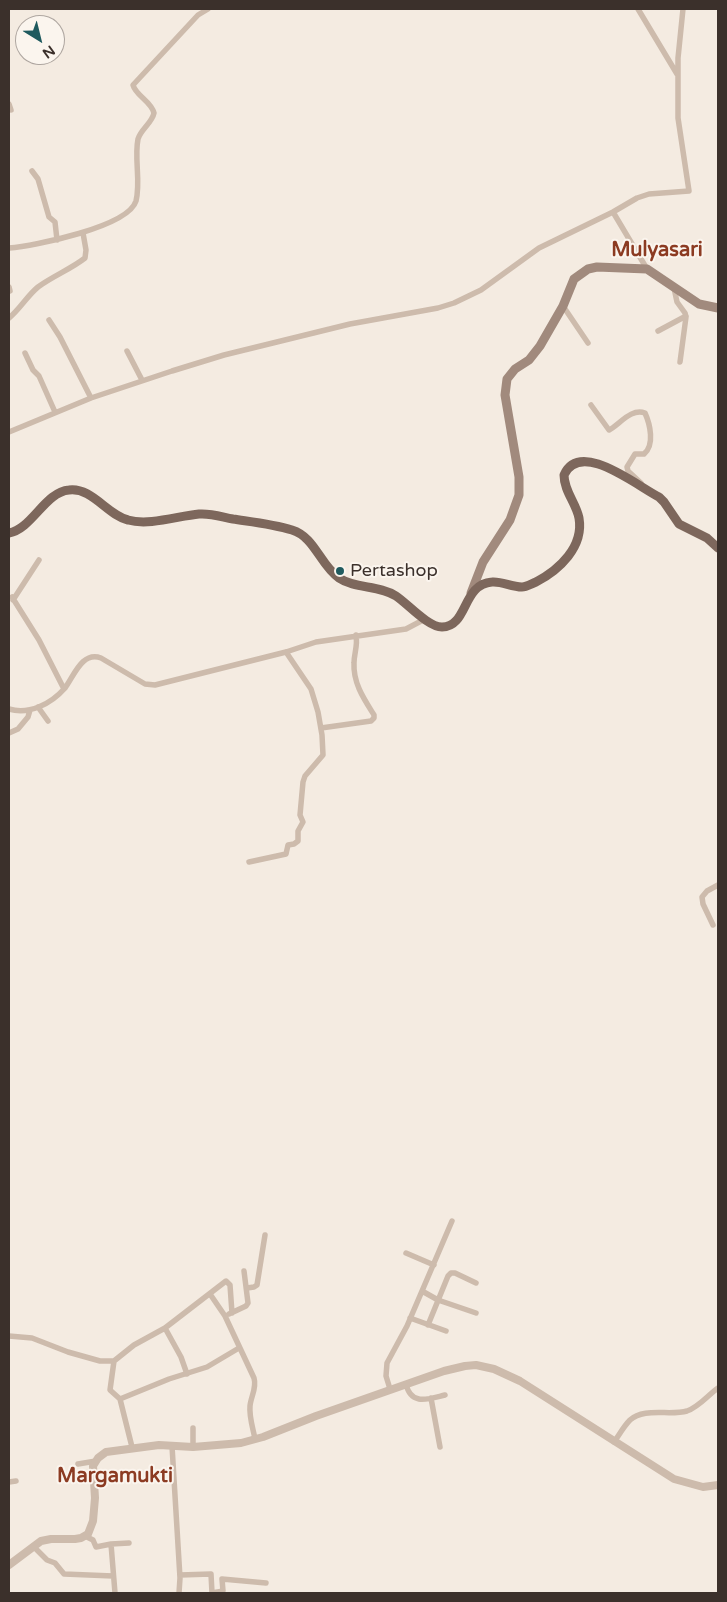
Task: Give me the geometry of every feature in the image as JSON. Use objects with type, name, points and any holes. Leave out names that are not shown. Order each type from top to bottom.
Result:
[{"type":"main road","points":[[9,533],[18,530],[52,499],[68,490],[78,491],[90,496],[114,513],[131,521],[149,521],[208,514],[274,525],[300,533],[338,578],[395,595],[438,627],[448,627],[457,620],[483,562],[510,520],[518,495],[519,477],[505,395],[505,385],[510,374],[534,354],[563,306],[574,279],[588,269],[604,266],[647,269],[699,304],[718,308]]},
{"type":"main road","points":[[470,593],[488,582],[499,582],[522,587],[527,586],[559,566],[571,553],[578,537],[580,523],[576,509],[566,489],[564,475],[574,464],[581,462],[596,463],[622,475],[664,502],[679,524],[707,538],[718,548]]},
{"type":"main road","points":[[483,562],[488,582]]},
{"type":"street","points":[[9,248],[57,240],[83,233],[103,225],[133,206],[138,189],[138,140],[154,113],[150,105],[133,86],[191,21],[208,9]]},
{"type":"street","points":[[638,9],[678,76]]},
{"type":"street","points":[[9,432],[91,398],[224,355],[319,331],[438,308],[454,303],[477,292],[539,248],[614,212],[631,201],[649,194],[689,191],[678,118],[678,58],[683,9]]},
{"type":"street","points":[[32,171],[38,179],[49,217],[55,222],[57,240]]},
{"type":"street","points":[[614,212],[647,269]]},
{"type":"street","points":[[9,318],[48,279],[85,258],[86,250],[83,233]]},
{"type":"street","points":[[674,288],[678,304],[686,316],[680,362]]},
{"type":"street","points":[[563,306],[588,343]]},
{"type":"street","points":[[658,331],[686,316]]},
{"type":"street","points":[[49,320],[91,398]]},
{"type":"street","points":[[127,351],[142,380]]},
{"type":"street","points":[[25,353],[39,376],[55,412]]},
{"type":"street","points":[[591,405],[609,430],[631,414],[645,413],[650,429],[649,449],[644,454],[635,454],[627,468],[649,492]]},
{"type":"street","points":[[39,560],[11,597],[39,640],[64,689]]},
{"type":"street","points":[[9,709],[17,712],[30,710],[53,698],[64,689],[80,664],[94,656],[101,658],[145,684],[155,685],[286,652],[316,642],[401,630],[425,619]]},
{"type":"street","points":[[322,731],[371,721],[374,718],[358,688],[354,667],[357,646],[356,636]]},
{"type":"street","points":[[249,862],[286,854],[288,845],[298,841],[298,831],[304,822],[300,815],[303,782],[305,776],[322,754],[322,731],[311,689],[286,652]]},
{"type":"street","points":[[38,707],[48,721]]},
{"type":"street","points":[[9,733],[18,729],[28,717],[30,710]]},
{"type":"street","points":[[713,925],[703,904],[702,897],[718,885]]},
{"type":"street","points":[[390,1389],[386,1376],[387,1363],[410,1318],[452,1221]]},
{"type":"street","points":[[246,1288],[257,1285],[264,1235]]},
{"type":"street","points":[[406,1253],[434,1265]]},
{"type":"street","points":[[225,1316],[247,1304],[244,1271]]},
{"type":"street","points":[[428,1325],[448,1276],[451,1273],[476,1283]]},
{"type":"street","points":[[9,1336],[32,1338],[68,1352],[100,1361],[114,1361],[134,1345],[165,1328],[224,1282],[229,1282],[232,1313]]},
{"type":"street","points":[[422,1291],[438,1300],[476,1313]]},
{"type":"street","points":[[210,1294],[225,1316],[255,1382],[250,1411],[255,1439]]},
{"type":"street","points":[[410,1318],[446,1331]]},
{"type":"street","points":[[165,1328],[181,1357],[187,1374]]},
{"type":"street","points":[[120,1399],[207,1367],[239,1348]]},
{"type":"street","points":[[114,1361],[110,1390],[120,1399],[132,1448]]},
{"type":"street","points":[[78,1464],[96,1461],[106,1452],[132,1448],[159,1445],[193,1447],[241,1443],[444,1370],[476,1365],[494,1369],[535,1389],[614,1442],[674,1479],[703,1487],[718,1484]]},
{"type":"street","points":[[406,1384],[410,1396],[425,1399],[445,1394]]},
{"type":"street","points":[[614,1442],[633,1417],[647,1413],[670,1414],[686,1411],[696,1406],[718,1388]]},
{"type":"street","points":[[431,1398],[440,1447]]},
{"type":"street","points":[[193,1428],[193,1447]]},
{"type":"street","points":[[172,1446],[180,1574],[179,1593]]},
{"type":"street","points":[[9,1566],[33,1546],[45,1540],[75,1539],[85,1536],[90,1530],[93,1521],[95,1498],[93,1473],[96,1461]]},
{"type":"street","points":[[9,1482],[16,1480]]},
{"type":"street","points":[[85,1536],[93,1540],[96,1547],[129,1542]]},
{"type":"street","points":[[111,1544],[115,1593]]},
{"type":"street","points":[[33,1546],[45,1559],[56,1564],[60,1571],[66,1575],[113,1576]]},
{"type":"street","points":[[180,1574],[211,1574],[212,1593],[223,1592],[222,1579],[266,1583]]},
{"type":"place","name":"Pertashop","points":[[340,571]]},
{"type":"district","name":"Mulyasari","points":[[657,251]]},
{"type":"district","name":"Margamukti","points":[[115,1477]]}]
